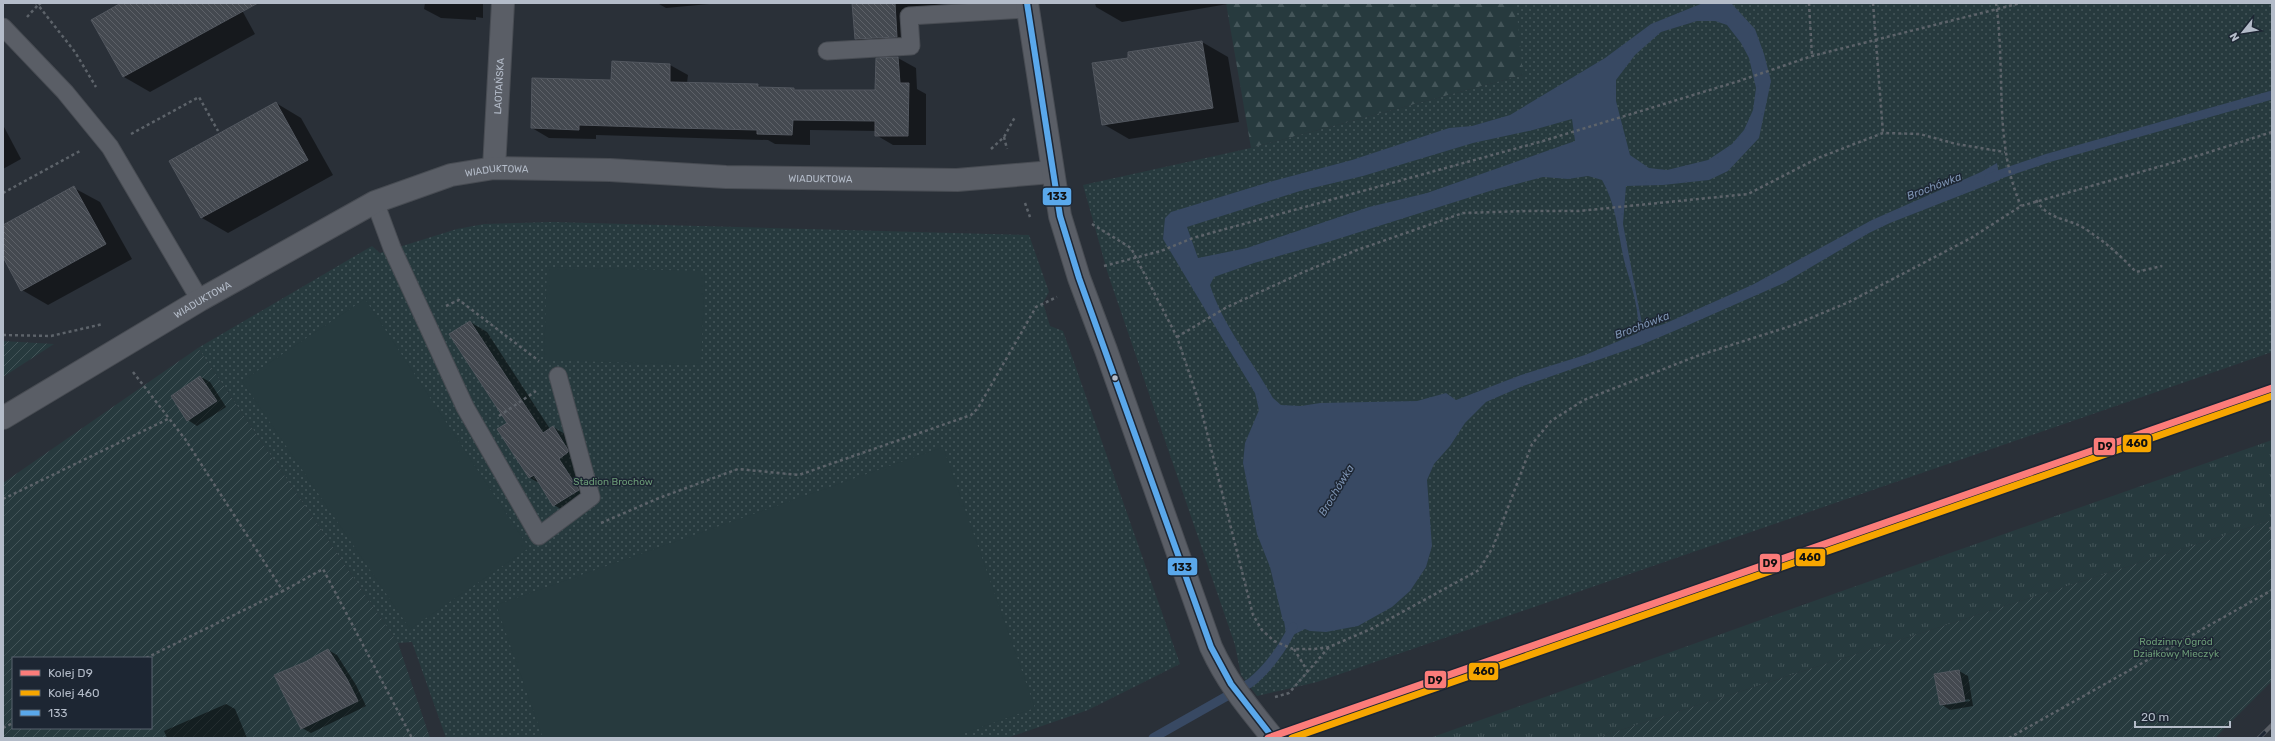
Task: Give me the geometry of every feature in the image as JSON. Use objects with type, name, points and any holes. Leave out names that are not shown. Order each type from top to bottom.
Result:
[{"type":"street","name":"LAOTAŃSKA","points":[[494,168],[503,3]]},
{"type":"street","points":[[1027,6],[1060,216],[1079,278],[1106,350],[1174,548],[1211,647],[1223,672],[1249,710],[1269,733]]},
{"type":"street","name":"WIADUKTOWA","points":[[3,418],[200,300],[376,202],[450,175],[494,168],[610,170],[726,177],[957,180],[1052,172]]},
{"type":"lane","points":[[827,51],[911,46],[909,16],[1027,6]]},
{"type":"lane","points":[[3,27],[65,92],[106,142],[200,300]]},
{"type":"lane","points":[[376,202],[392,248],[465,407],[539,536],[591,497],[558,376]]},
{"type":"path","points":[[1809,3],[1812,56]]},
{"type":"path","points":[[1873,3],[1884,133]]},
{"type":"path","points":[[1996,3],[2005,152],[2010,178],[2021,206]]},
{"type":"path","points":[[1097,268],[1161,251],[1193,238],[1543,141],[1578,129],[1739,81],[1812,56],[1876,42],[2021,3]]},
{"type":"path","points":[[3,193],[93,144],[106,142],[198,97],[218,131]]},
{"type":"path","points":[[988,151],[1004,137],[1016,112]]},
{"type":"path","points":[[1091,224],[1131,248],[1177,337],[1200,405],[1253,615],[1262,630],[1274,641],[1293,648],[1314,649],[1329,647],[1373,628],[1479,570],[1493,547],[1532,444],[1551,421],[1591,397],[1697,356],[1794,325],[1848,302],[1971,238],[2021,206],[2036,200],[2200,155],[2272,132]]},
{"type":"path","points":[[1177,337],[1227,307],[1356,250],[1463,213],[1527,210],[1578,211],[1748,194],[1818,158],[1884,133],[1920,134],[1956,144],[2005,152]]},
{"type":"path","points":[[2036,200],[2044,211],[2082,227],[2114,249],[2136,272],[2162,266]]},
{"type":"path","points":[[572,512],[597,524],[613,519],[659,498],[738,469],[799,475],[970,415],[978,408],[1036,307],[1060,296]]},
{"type":"path","points":[[423,315],[459,300],[558,376],[478,430]]},
{"type":"path","points":[[3,335],[50,336],[108,323]]},
{"type":"path","points":[[143,386],[185,439],[283,591]]},
{"type":"path","points":[[3,499],[168,419]]},
{"type":"path","points":[[148,657],[283,591],[324,568],[412,738]]},
{"type":"path","points":[[2009,738],[2272,590]]},
{"type":"path","points":[[1249,710],[1258,702],[1289,693],[1329,647]]},
{"type":"path","points":[[1293,648],[1308,672]]},
{"type":"path","points":[[3,728],[12,724]]},
{"type":"green space","points":[[1226,3],[1621,3],[1523,75],[1251,148]]},
{"type":"green space","points":[[1516,3],[2272,3],[2272,352],[1317,682],[1257,696],[1241,675],[1235,645],[1108,274],[1083,185],[1251,148],[1523,75]]},
{"type":"green space","name":"Stadion Brochów","points":[[552,222],[1029,235],[1049,292],[1043,303],[1050,326],[1063,331],[1180,664],[1088,710],[1007,738],[446,738],[412,642],[398,643],[198,348],[372,246],[380,253],[457,229],[484,224]]},
{"type":"green space","points":[[547,267],[705,271],[701,365],[544,360]]},
{"type":"green space","points":[[365,299],[529,548],[410,629],[242,381]]},
{"type":"green space","points":[[3,341],[54,344],[3,377]]},
{"type":"green space","points":[[198,348],[398,643],[430,738],[3,738],[3,483]]},
{"type":"green space","points":[[2272,440],[2272,520],[1596,738],[1430,738],[1842,591]]},
{"type":"green space","points":[[943,447],[1035,708],[951,738],[543,738],[496,605]]},
{"type":"green space","name":"Rodzinny Ogród Działkowy Mieczyk","points":[[2272,520],[2272,681],[2215,738],[1596,738]]},
{"type":"water","points":[[1703,3],[1732,4],[1755,29],[1764,54],[1771,81],[1759,138],[1728,171],[1709,180],[1663,185],[1626,186],[1623,224],[1642,324],[1651,328],[1664,324],[1752,285],[1872,220],[1981,172],[1997,163],[2000,180],[1890,223],[1869,233],[1784,283],[1686,326],[1641,345],[1523,386],[1486,402],[1465,423],[1450,446],[1434,464],[1427,480],[1432,546],[1426,567],[1410,591],[1392,607],[1358,626],[1326,632],[1310,631],[1305,629],[1293,635],[1291,640],[1284,637],[1286,633],[1284,621],[1270,567],[1257,534],[1243,463],[1245,443],[1259,410],[1255,393],[1163,239],[1165,218],[1171,212],[1273,181],[1352,160],[1449,128],[1472,126],[1510,115],[1605,58],[1651,24]],"holes":[[[1697,21],[1715,21],[1727,25],[1741,43],[1749,58],[1756,88],[1753,110],[1744,130],[1732,144],[1708,160],[1667,170],[1649,168],[1630,155],[1616,101],[1616,80],[1635,55],[1661,32]],[[1572,119],[1575,141],[1427,193],[1369,207],[1247,248],[1198,258],[1187,227],[1300,191],[1363,176],[1473,143],[1533,130]],[[1588,176],[1602,180],[1607,189],[1614,209],[1624,260],[1638,314],[1638,333],[1585,355],[1521,375],[1456,400],[1446,393],[1417,401],[1320,403],[1301,406],[1281,405],[1273,398],[1230,329],[1222,315],[1210,285],[1214,277],[1254,263],[1328,242],[1493,190],[1543,177],[1568,179]]]},
{"type":"building","points":[[121,3],[258,3],[123,77],[91,20]]},
{"type":"building","points":[[852,3],[895,3],[897,37],[855,39]]},
{"type":"building","points":[[1202,41],[1213,108],[1102,125],[1092,63],[1128,58],[1128,52]]},
{"type":"building","points":[[898,57],[900,83],[909,83],[908,136],[875,136],[875,121],[793,120],[792,135],[757,134],[757,130],[579,125],[579,130],[531,128],[532,78],[611,80],[612,61],[670,64],[670,82],[758,84],[758,87],[794,88],[794,90],[875,90],[876,58]]},
{"type":"building","points":[[276,102],[308,160],[201,218],[169,161]]},
{"type":"building","points":[[74,186],[106,244],[21,291],[3,257],[3,225]]},
{"type":"building","points":[[470,321],[543,433],[553,426],[568,450],[568,452],[559,459],[579,490],[553,506],[534,475],[529,478],[497,429],[507,423],[449,334]]},
{"type":"building","points":[[200,376],[217,401],[187,421],[171,396]]},
{"type":"building","points":[[328,649],[347,679],[358,701],[301,729],[274,675],[305,662]]},
{"type":"building","points":[[1959,670],[1965,701],[1940,705],[1934,674]]},
{"type":"waterway","name":"Brochówka","points":[[1989,178],[2048,158],[2272,95]]},
{"type":"waterway","name":"Brochówka","points":[[1153,738],[1250,683],[1274,658],[1293,627]]},
{"type":"railway","points":[[2259,738],[2272,725]]},
{"type":"rail line","name":"D9","points":[[1268,738],[2272,388]]},
{"type":"rail line","name":"460","points":[[1292,738],[2272,396]]},
{"type":"transit line","name":"133","points":[[1027,3],[1060,216],[1079,278],[1211,647],[1231,684],[1273,738]]}]
